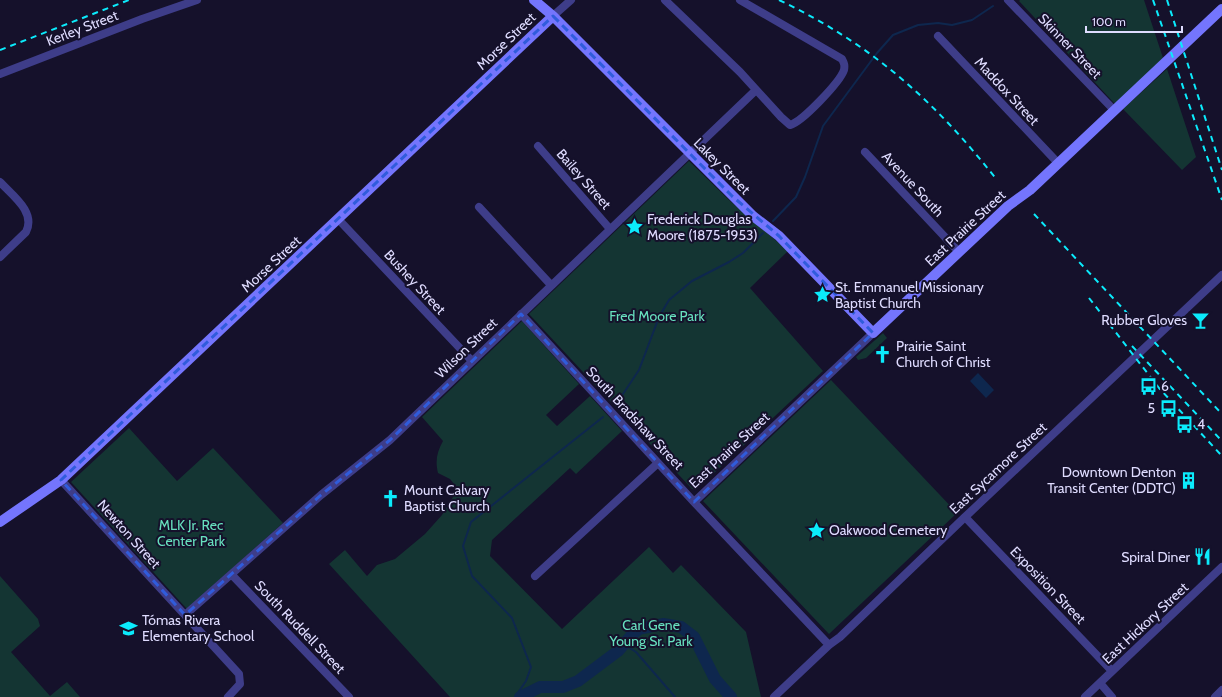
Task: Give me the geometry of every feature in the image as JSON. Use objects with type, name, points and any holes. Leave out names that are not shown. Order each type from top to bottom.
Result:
[{"type":"street","name":"Kerley Street","points":[[0,74],[142,19],[197,0]]},
{"type":"street","name":"Lakey Street","points":[[534,0],[553,16],[753,216],[779,236],[874,333]]},
{"type":"street","points":[[553,16],[571,0]]},
{"type":"street","points":[[665,0],[756,90],[780,117],[790,125],[801,119],[820,100],[843,72],[845,65],[842,59],[740,0]]},
{"type":"street","name":"Skinner Street","points":[[1008,0],[1114,110]]},
{"type":"street","name":"East Prairie Street","points":[[694,502],[1008,206],[1030,190],[1222,9]]},
{"type":"street","name":"Morse Street","points":[[0,522],[62,480],[339,220],[553,16]]},
{"type":"street","name":"Maddox Street","points":[[938,36],[1058,163]]},
{"type":"street","name":"Wilson Street","points":[[185,615],[322,495],[390,440],[756,90]]},
{"type":"street","name":"Bailey Street","points":[[538,146],[610,229]]},
{"type":"street","name":"Avenue South","points":[[865,152],[959,252]]},
{"type":"street","points":[[0,182],[27,211],[29,227],[26,232],[0,257]]},
{"type":"street","points":[[479,207],[551,285]]},
{"type":"street","name":"Bushey Street","points":[[339,220],[472,361]]},
{"type":"street","name":"East Sycamore Street","points":[[774,697],[829,645],[840,637],[1222,275]]},
{"type":"street","name":"South Bradshaw Street","points":[[521,314],[694,502],[829,645]]},
{"type":"street","points":[[535,576],[658,463]]},
{"type":"street","name":"Newton Street","points":[[62,480],[239,674],[240,684],[228,697]]},
{"type":"street","name":"Exposition Street","points":[[965,517],[1112,671]]},
{"type":"street","name":"East Hickory Street","points":[[1085,697],[1222,567]]},
{"type":"street","name":"South Ruddell Street","points":[[232,575],[349,697]]},
{"type":"street","points":[[1100,683],[1112,697]]},
{"type":"street","points":[[1215,697],[1222,690]]},
{"type":"highlighted area","points":[[553,16],[732,196],[779,236],[873,333],[694,502],[521,314],[390,440],[321,495],[185,615],[61,480]]},
{"type":"green space","points":[[1144,0],[1163,58],[1115,104],[1019,1]]},
{"type":"green space","points":[[1167,69],[1196,157],[1182,170],[1123,109]]},
{"type":"green space","name":"Fred Moore Park","points":[[689,161],[729,200],[788,251],[750,288],[823,371],[696,490],[692,489],[529,314]]},
{"type":"green space","name":"Carl Gene Young Sr. Park","points":[[522,321],[579,384],[546,415],[557,426],[590,396],[622,431],[576,474],[570,468],[492,540],[490,556],[562,629],[649,547],[673,573],[681,565],[746,632],[761,697],[450,697],[329,564],[345,550],[367,576],[377,565],[395,559],[425,534],[442,515],[458,489],[450,479],[438,473],[437,456],[443,441],[422,417]]},
{"type":"green space","points":[[883,333],[887,338],[866,358],[858,360],[856,357]]},
{"type":"green space","name":"Oakwood Cemetery","points":[[831,380],[957,513],[829,634],[703,501]]},
{"type":"green space","name":"MLK Jr. Rec Center Park","points":[[129,428],[177,481],[213,448],[283,523],[187,609],[71,482]]},
{"type":"green space","points":[[0,576],[38,619],[40,626],[11,652],[50,696],[67,682],[80,697],[0,697]]},
{"type":"water","points":[[978,373],[994,390],[986,398],[970,381]]},
{"type":"waterway","points":[[773,221],[796,197],[805,177],[823,126],[877,53],[893,35],[918,25],[938,23],[952,25],[972,20],[993,6]]},
{"type":"waterway","points":[[617,403],[639,370],[659,317],[669,300],[692,281],[743,253],[763,233]]},
{"type":"waterway","points":[[515,697],[526,681],[531,667],[512,618],[472,576],[463,546],[471,522],[603,417]]},
{"type":"waterway","points":[[520,697],[540,687],[563,687],[578,681],[618,651],[639,629],[663,624],[681,627],[694,637],[715,679],[731,697]]},
{"type":"waterway","points":[[623,646],[636,652],[675,697]]},
{"type":"railway","points":[[0,50],[129,0]]},
{"type":"railway","points":[[779,0],[843,35],[899,76],[925,99],[949,124],[997,180]]},
{"type":"railway","points":[[1153,0],[1222,200]]},
{"type":"railway","points":[[1167,0],[1222,170]]},
{"type":"railway","points":[[1034,214],[1222,414]]},
{"type":"railway","points":[[1089,298],[1159,388],[1222,456]]},
{"type":"railway","points":[[1132,346],[1222,441]]},
{"type":"place","name":"Frederick Douglas Moore (1875-1953)","points":[[634,227]]},
{"type":"place","name":"St. Emmanuel Missionary Baptist Church","points":[[822,295]]},
{"type":"place","name":"Rubber Gloves","points":[[1200,320]]},
{"type":"place","name":"Prairie Saint Church of Christ","points":[[883,354]]},
{"type":"place","name":"6","points":[[1148,386]]},
{"type":"place","name":"5","points":[[1168,408]]},
{"type":"place","name":"4","points":[[1184,424]]},
{"type":"place","name":"Downtown Denton Transit Center (DDTC)","points":[[1189,480]]},
{"type":"place","name":"Mount Calvary Baptist Church","points":[[391,498]]},
{"type":"place","name":"Oakwood Cemetery","points":[[816,530]]},
{"type":"place","name":"Spiral Diner","points":[[1203,557]]},
{"type":"place","name":"Tómas Rivera Elementary School","points":[[129,628]]}]
